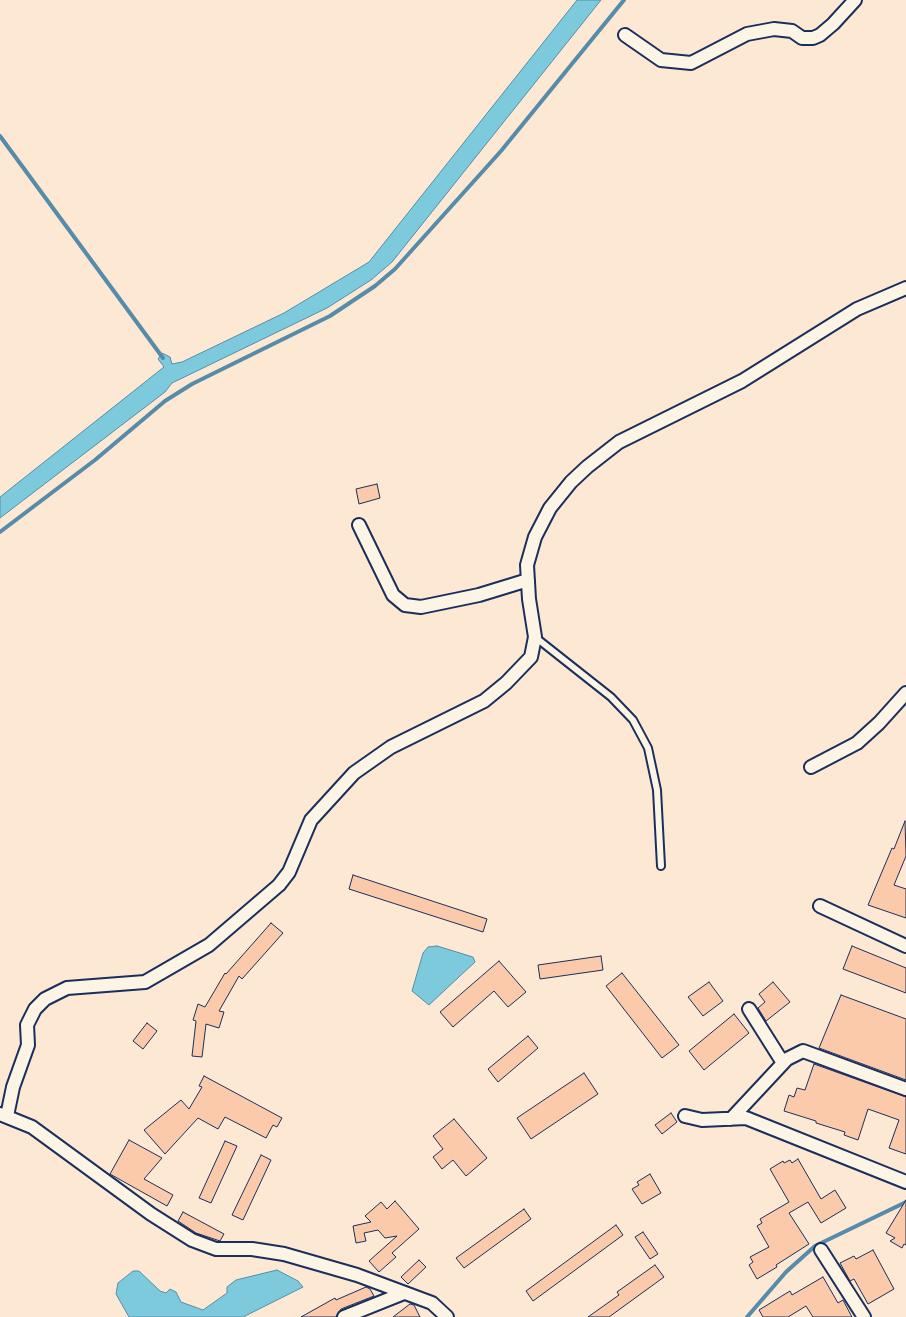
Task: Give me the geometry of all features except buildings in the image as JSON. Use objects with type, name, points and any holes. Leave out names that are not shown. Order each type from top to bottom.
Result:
[{"type":"street","points":[[625,35],[661,60],[691,63],[747,34],[774,29],[792,31],[802,38],[813,38],[820,35],[833,24],[855,0]]},
{"type":"street","points":[[447,1317],[432,1303],[357,1275],[284,1254],[252,1249],[216,1249],[192,1240],[151,1214],[32,1127],[3,1115],[28,1045],[27,1025],[35,1009],[45,999],[67,988],[145,982],[209,945],[279,885],[289,872],[311,820],[354,772],[368,761],[400,743],[484,701],[506,684],[531,657],[535,638],[527,565],[535,537],[550,508],[570,482],[587,467],[619,442],[742,381],[857,309],[906,288]]},
{"type":"street","points":[[359,525],[393,594],[405,605],[421,607],[480,595],[528,580]]},
{"type":"street","points":[[811,767],[856,742],[879,723],[906,693]]},
{"type":"street","points":[[820,906],[906,946]]},
{"type":"street","points":[[749,1009],[783,1063]]},
{"type":"street","points":[[731,1119],[783,1063],[803,1051],[906,1089]]},
{"type":"street","points":[[685,1116],[702,1120],[746,1118],[906,1182]]},
{"type":"street","points":[[821,1250],[864,1317]]},
{"type":"street","points":[[344,1317],[404,1293]]},
{"type":"lane","points":[[535,638],[611,697],[632,720],[648,748],[656,790],[661,866]]},
{"type":"water","points":[[577,0],[601,0],[392,262],[371,280],[327,308],[172,383],[165,392],[0,518],[0,497],[164,367],[158,359],[162,353],[170,357],[172,364],[182,362],[284,313],[369,262]]},
{"type":"water","points":[[437,946],[473,957],[475,962],[429,1005],[412,991],[423,953],[428,947]]},
{"type":"water","points":[[277,1270],[298,1281],[303,1287],[243,1317],[129,1317],[116,1294],[118,1283],[133,1271],[139,1271],[160,1291],[166,1293],[170,1289],[176,1292],[181,1302],[203,1310],[227,1293],[227,1287],[236,1280]]},
{"type":"waterway","points":[[0,532],[95,460],[165,401],[192,384],[330,316],[375,286],[395,269],[501,151],[624,0]]},
{"type":"waterway","points":[[0,136],[163,358]]},
{"type":"waterway","points":[[747,1317],[786,1272],[815,1246],[906,1202]]}]
